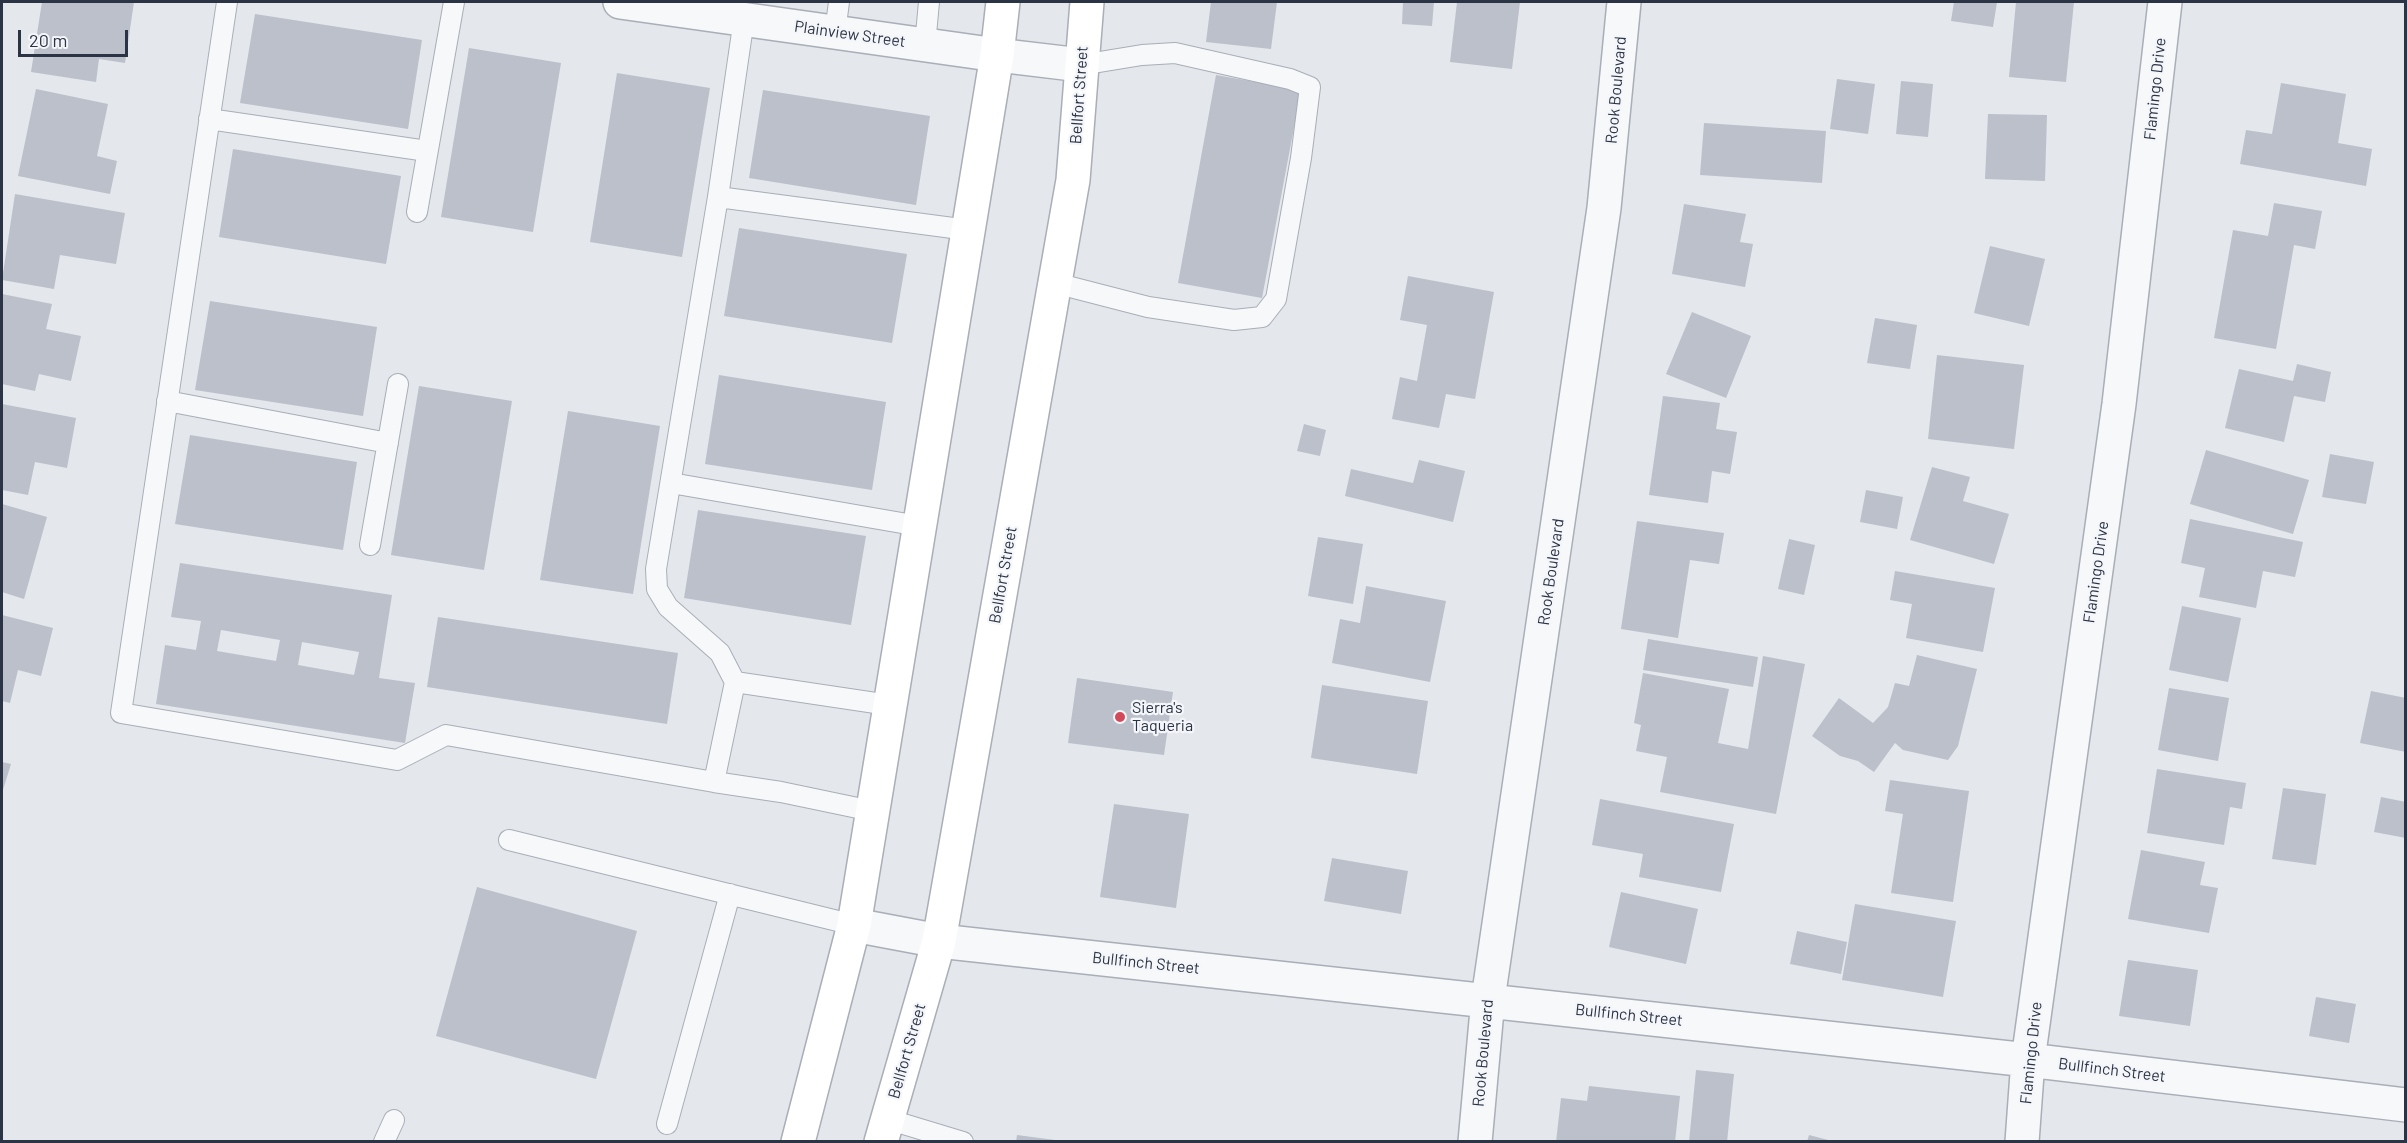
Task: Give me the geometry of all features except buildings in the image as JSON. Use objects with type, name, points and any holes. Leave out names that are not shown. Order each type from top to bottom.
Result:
[{"type":"main road","points":[[798,1142],[854,925],[997,55],[1003,2]]},
{"type":"main road","name":"Bellfort Street","points":[[884,1130],[939,941],[1073,180],[1087,2]]},
{"type":"street","name":"Plainview Street","points":[[620,2],[705,8],[744,19],[837,17],[925,45],[1081,64]]},
{"type":"street","name":"Rook Boulevard","points":[[1475,1142],[1488,999],[1604,208],[1624,2]]},
{"type":"street","name":"Flamingo Drive","points":[[2022,1142],[2028,1060],[2119,404],[2165,2]]},
{"type":"street","name":"Bullfinch Street","points":[[854,925],[939,941],[1488,999],[2406,1105]]},
{"type":"lane","points":[[227,2],[121,713],[397,760],[446,735],[781,792],[872,811]]},
{"type":"lane","points":[[417,212],[454,2]]},
{"type":"lane","points":[[925,45],[929,2]]},
{"type":"lane","points":[[714,782],[735,682],[720,653],[668,608],[657,589],[656,569],[718,197],[744,19]]},
{"type":"lane","points":[[1055,284],[1148,307],[1234,320],[1262,317],[1276,299],[1301,158],[1310,87],[1290,79],[1175,53],[1142,55],[1081,64]]},
{"type":"lane","points":[[209,119],[427,151]]},
{"type":"lane","points":[[718,197],[968,230]]},
{"type":"lane","points":[[370,545],[398,384]]},
{"type":"lane","points":[[167,401],[388,443]]},
{"type":"lane","points":[[671,483],[919,526]]},
{"type":"lane","points":[[735,682],[889,705]]},
{"type":"lane","points":[[509,840],[854,925]]},
{"type":"lane","points":[[668,1124],[730,894]]},
{"type":"lane","points":[[384,1142],[394,1120]]},
{"type":"lane","points":[[884,1130],[963,1142]]},
{"type":"place","name":"Sierra's Taqueria","points":[[1120,717]]}]
